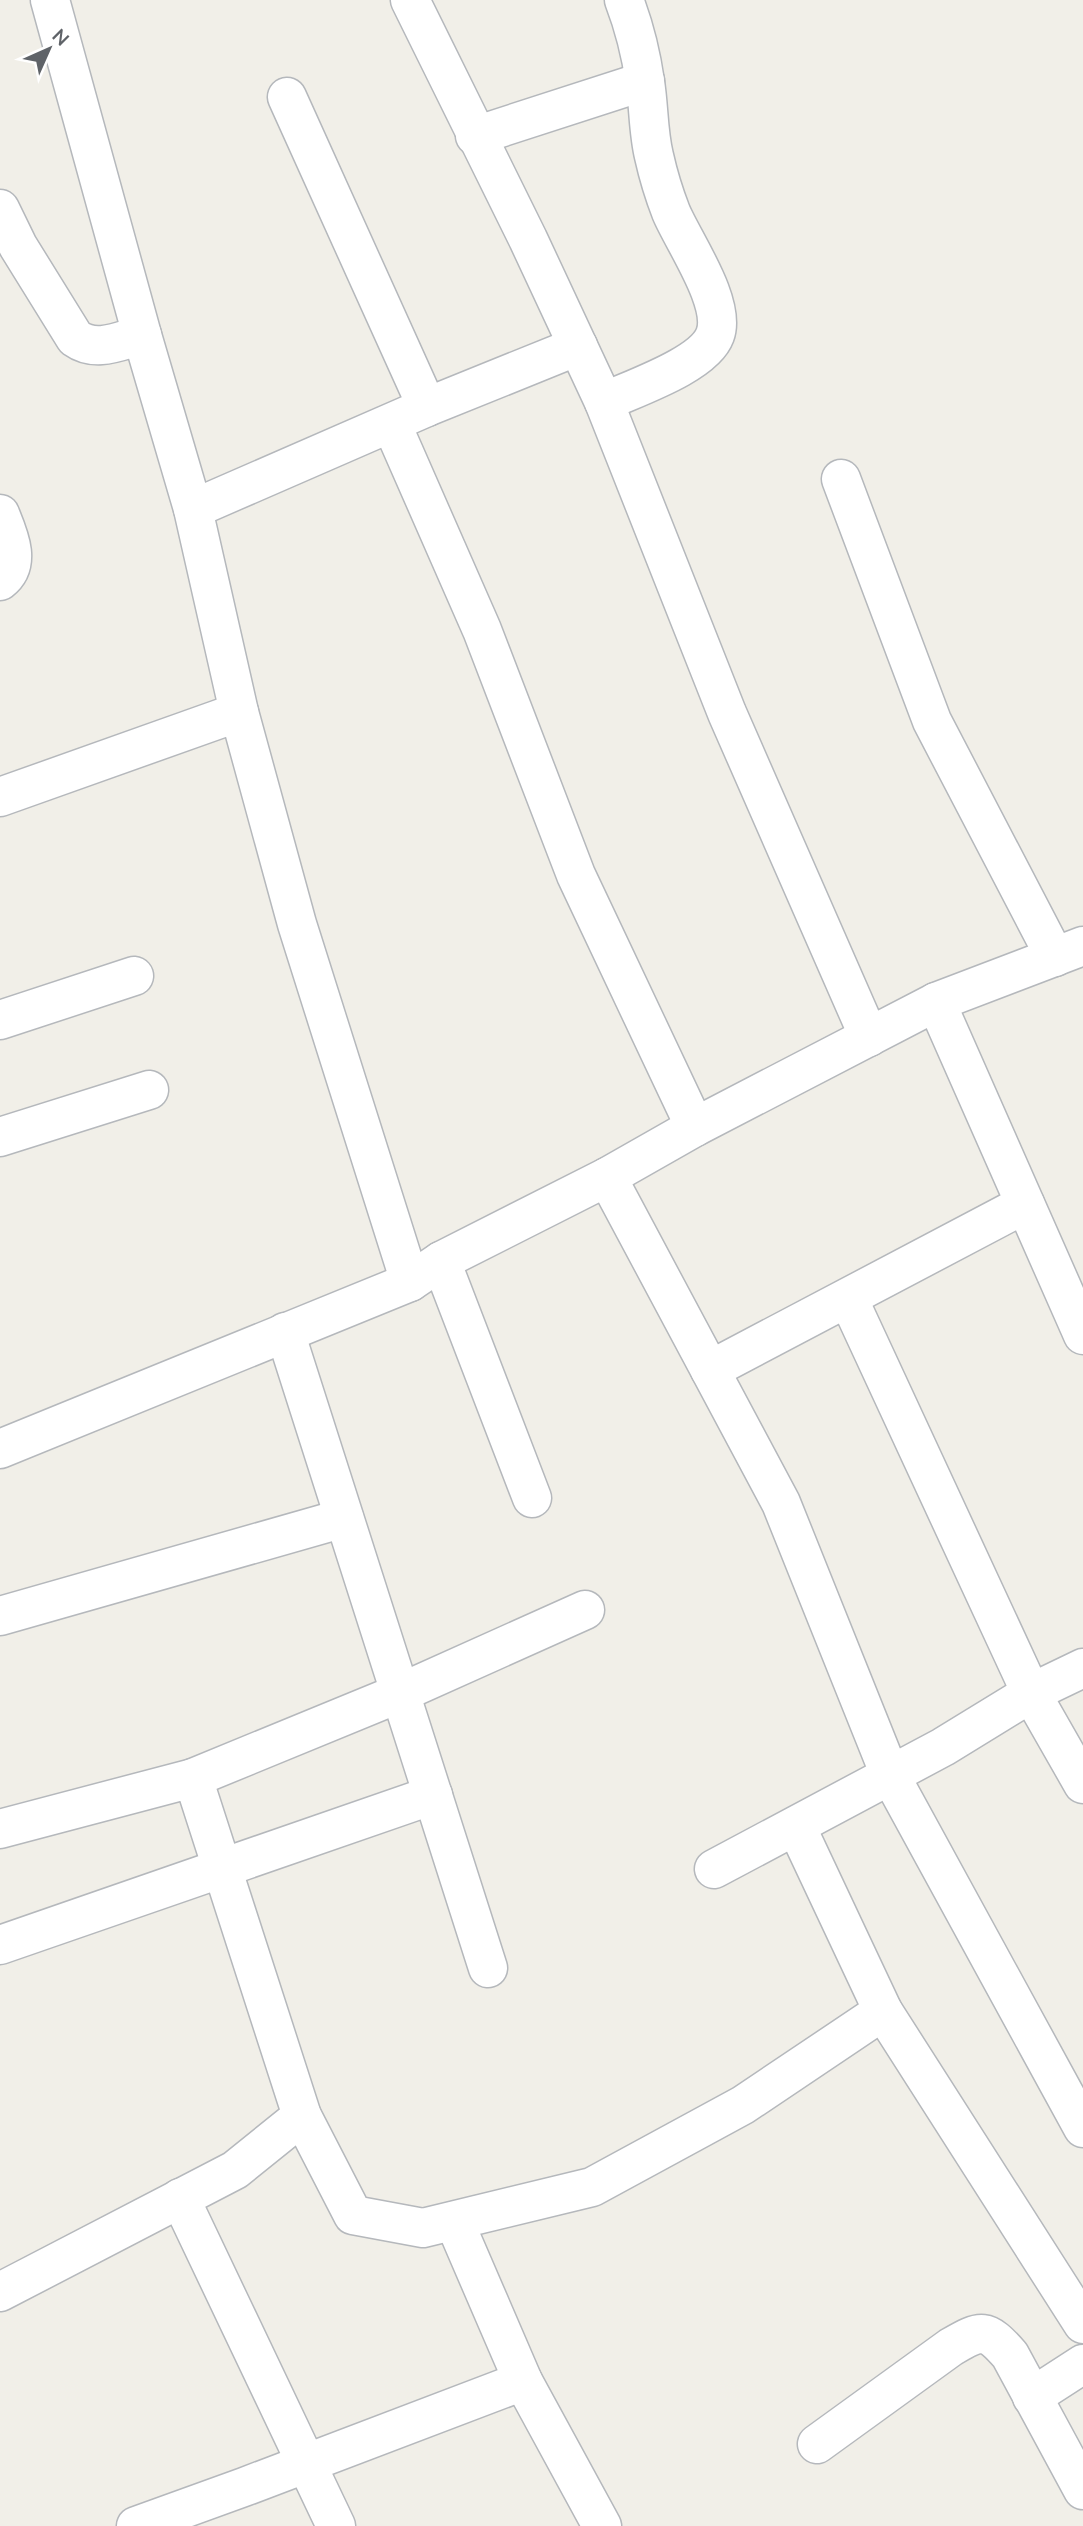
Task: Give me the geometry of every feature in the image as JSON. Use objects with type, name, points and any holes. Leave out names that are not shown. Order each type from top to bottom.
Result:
[{"type":"street","points":[[50,0],[193,509],[239,712],[297,923],[425,1271],[532,1498]]},
{"type":"street","points":[[410,0],[528,239],[604,402],[727,713],[869,1037]]},
{"type":"street","points":[[604,402],[693,361],[710,344],[717,331],[704,274],[671,213],[653,154],[645,81],[633,22],[624,0]]},
{"type":"street","points":[[475,136],[645,81]]},
{"type":"street","points":[[287,97],[427,407]]},
{"type":"street","points":[[0,209],[18,246],[75,338],[84,345],[98,347],[142,335]]},
{"type":"street","points":[[193,509],[392,425],[427,407],[578,346]]},
{"type":"street","points":[[392,425],[482,630],[576,876],[695,1127]]},
{"type":"street","points":[[0,1449],[285,1332],[425,1271],[936,1002],[1069,952],[932,721],[841,479]]},
{"type":"street","points":[[0,514],[13,556],[10,570],[0,581]]},
{"type":"street","points":[[0,797],[239,712]]},
{"type":"street","points":[[0,1020],[134,976]]},
{"type":"street","points":[[936,1002],[1083,1335]]},
{"type":"street","points":[[0,1137],[149,1090]]},
{"type":"street","points":[[607,1177],[781,1503],[890,1775],[1083,2128]]},
{"type":"street","points":[[710,1370],[1025,1204]]},
{"type":"street","points":[[848,1298],[1031,1693],[1083,1784]]},
{"type":"street","points":[[285,1332],[488,1968]]},
{"type":"street","points":[[0,1616],[344,1518]]},
{"type":"street","points":[[0,1829],[193,1778],[400,1693],[585,1610]]},
{"type":"street","points":[[714,1869],[943,1747],[1031,1693],[1083,1668]]},
{"type":"street","points":[[193,1778],[302,2116],[354,2215],[423,2228],[592,2187],[743,2105],[883,2011]]},
{"type":"street","points":[[0,1945],[433,1795]]},
{"type":"street","points":[[796,1826],[883,2011],[1083,2324]]},
{"type":"street","points":[[0,2292],[235,2170],[302,2116]]},
{"type":"street","points":[[180,2198],[336,2526]]},
{"type":"street","points":[[454,2221],[523,2381],[602,2526]]},
{"type":"street","points":[[817,2444],[951,2347],[971,2335],[984,2333],[997,2340],[1010,2356],[1083,2490]]},
{"type":"street","points":[[1031,2397],[1083,2364]]},
{"type":"street","points":[[136,2526],[523,2381]]}]
